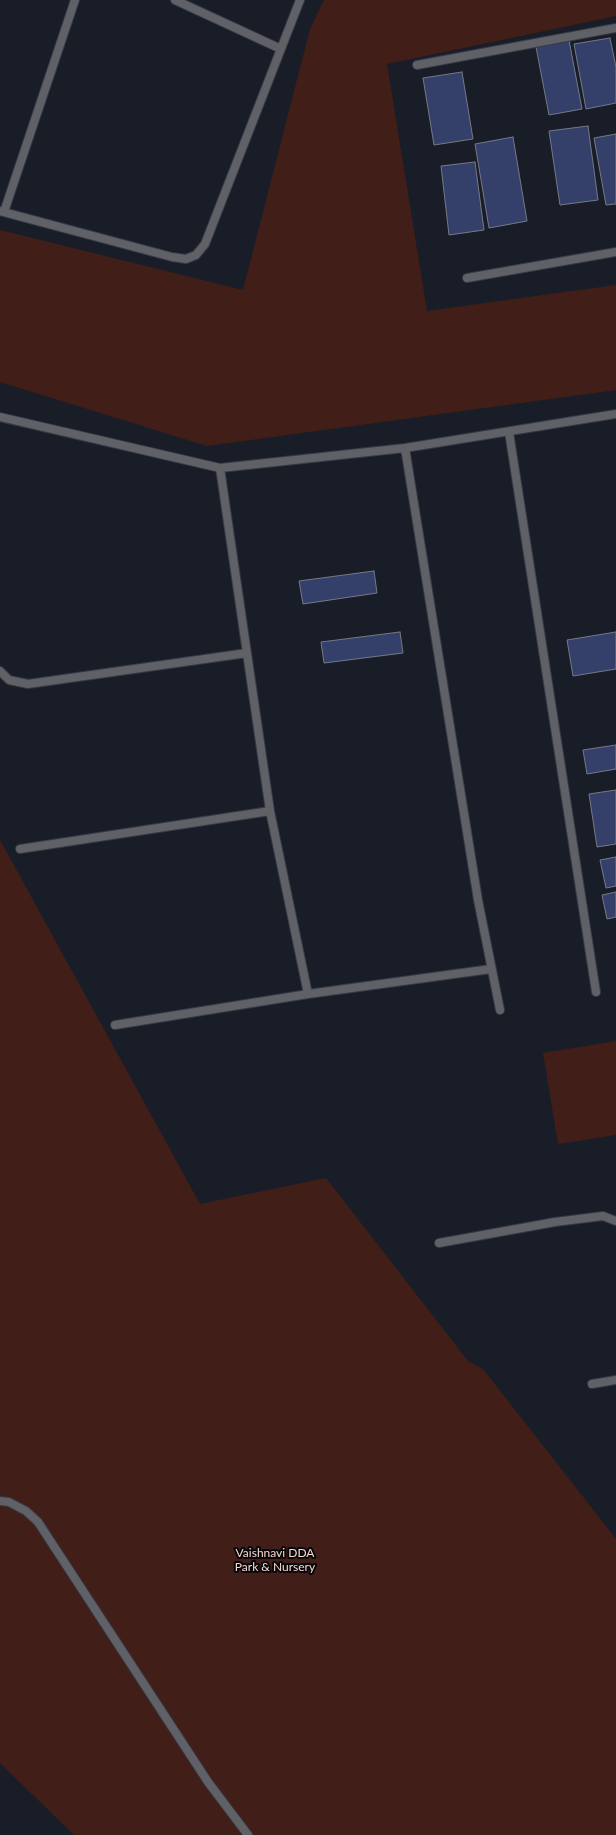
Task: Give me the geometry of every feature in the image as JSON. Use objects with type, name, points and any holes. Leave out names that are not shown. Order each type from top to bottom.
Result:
[{"type":"street","points":[[75,0],[2,212],[172,257],[186,259],[196,256],[205,244],[300,0]]},
{"type":"street","points":[[175,0],[281,49]]},
{"type":"street","points":[[417,65],[616,28]]},
{"type":"street","points":[[468,278],[616,252]]},
{"type":"street","points":[[0,417],[220,468],[405,448],[616,414]]},
{"type":"street","points":[[509,432],[596,992]]},
{"type":"street","points":[[405,448],[476,892],[500,1010]]},
{"type":"street","points":[[220,468],[270,811],[308,994]]},
{"type":"street","points":[[0,671],[9,680],[28,684],[247,653]]},
{"type":"street","points":[[20,849],[270,811]]},
{"type":"street","points":[[115,1025],[308,994],[491,969]]},
{"type":"street","points":[[438,1243],[555,1222],[603,1216],[616,1221]]},
{"type":"street","points":[[592,1384],[616,1380]]},
{"type":"street","points":[[0,1501],[9,1502],[26,1511],[38,1522],[208,1782],[248,1835]]},
{"type":"green space","points":[[324,0],[616,0],[616,16],[387,64],[427,311],[616,285],[616,390],[207,446],[0,382],[0,230],[243,290],[310,29]]},
{"type":"green space","name":"Vaishnavi DDA Park & Nursery","points":[[0,840],[200,1204],[326,1178],[468,1361],[483,1369],[616,1539],[616,1835],[74,1835],[0,1763]]},
{"type":"green space","points":[[616,1041],[616,1135],[558,1144],[543,1053]]},
{"type":"building","points":[[610,38],[616,67],[616,103],[586,109],[574,44]]},
{"type":"building","points":[[569,40],[582,109],[549,115],[536,47]]},
{"type":"building","points":[[462,72],[473,139],[434,145],[423,78]]},
{"type":"building","points":[[588,126],[598,200],[560,205],[549,131]]},
{"type":"building","points":[[616,134],[616,204],[606,205],[594,138]]},
{"type":"building","points":[[513,137],[527,221],[489,228],[475,144]]},
{"type":"building","points":[[475,162],[484,230],[449,235],[441,166]]},
{"type":"building","points":[[374,571],[377,593],[303,604],[299,581]]},
{"type":"building","points":[[400,632],[403,653],[324,663],[321,642]]},
{"type":"building","points":[[616,632],[616,669],[573,676],[567,640]]},
{"type":"building","points":[[616,745],[616,769],[587,774],[583,750]]},
{"type":"building","points":[[616,790],[616,844],[597,847],[589,794]]},
{"type":"building","points":[[616,857],[616,886],[606,888],[600,860]]},
{"type":"building","points":[[616,892],[616,917],[607,919],[602,895]]}]
